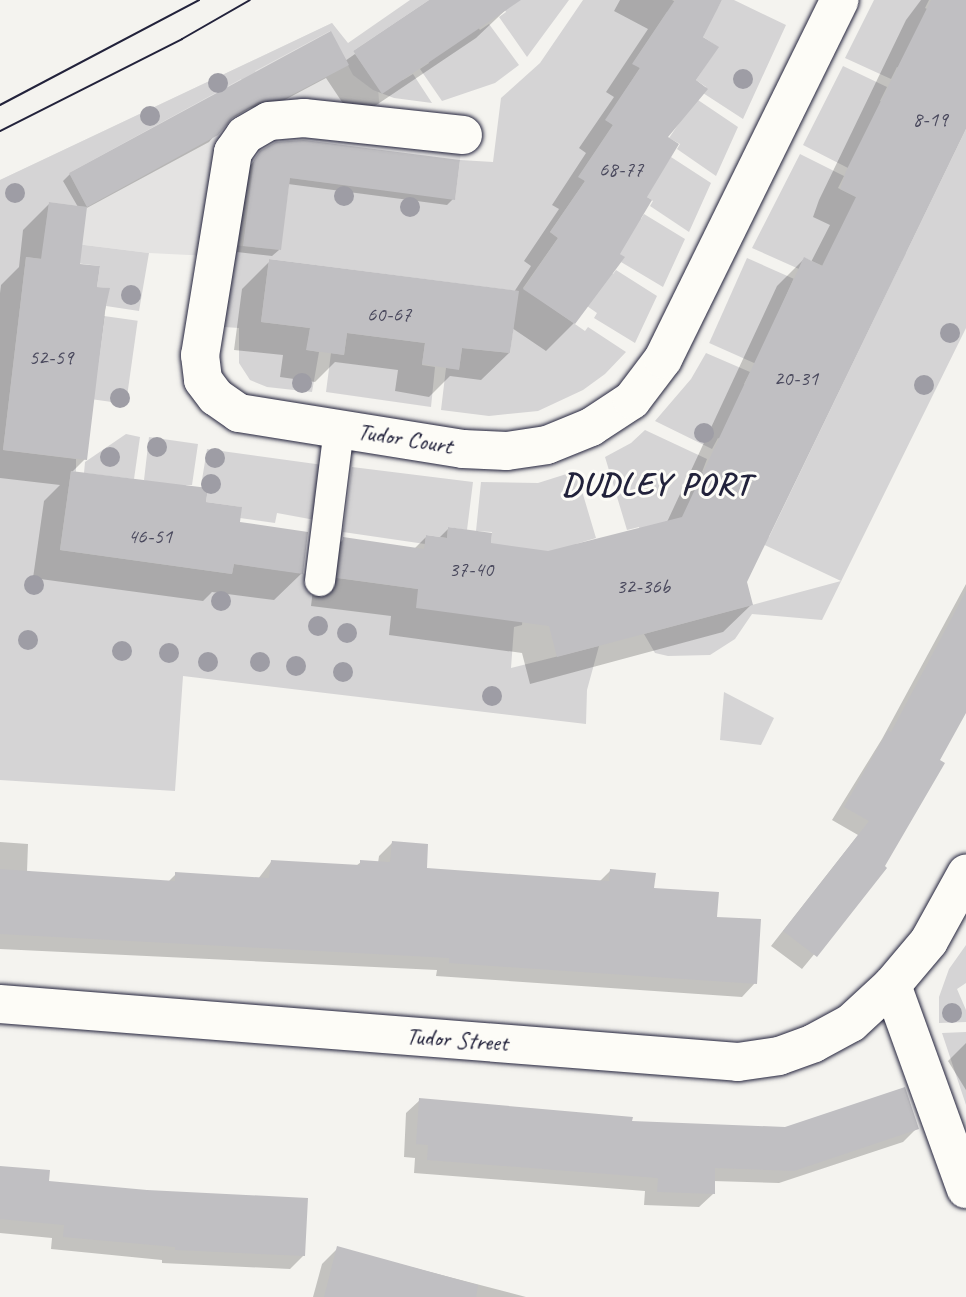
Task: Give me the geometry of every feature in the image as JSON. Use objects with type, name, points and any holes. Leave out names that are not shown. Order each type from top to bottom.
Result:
[{"type":"street","name":"Tudor Court","points":[[463,135],[304,118],[269,121],[245,135],[233,152],[200,355],[203,380],[216,397],[239,412],[463,449],[507,450],[547,445],[580,432],[632,400],[663,359],[840,0]]},
{"type":"street","name":"Tudor Street","points":[[0,1004],[738,1062],[779,1056],[814,1043],[851,1023],[892,985],[929,941],[966,874]]},
{"type":"street","points":[[892,985],[966,1189]]},
{"type":"lane","points":[[320,581],[339,428]]},
{"type":"shaded area","points":[[410,0],[429,0],[353,51],[378,87],[399,74],[403,80],[413,74],[432,103],[394,98],[373,90],[353,75],[330,31],[255,71],[261,82],[248,90],[241,79],[69,173],[87,207],[49,202],[44,240],[149,253],[139,311],[106,306],[108,288],[97,287],[100,266],[26,257],[3,450],[76,459],[76,472],[71,471],[60,550],[232,574],[234,564],[418,589],[491,543],[492,532],[476,531],[481,482],[538,483],[576,471],[596,538],[576,544],[578,556],[527,569],[522,625],[514,627],[511,668],[599,646],[587,690],[586,724],[183,676],[175,791],[0,780],[0,180],[332,23],[348,43]]},
{"type":"shaded area","points":[[512,0],[569,0],[527,57],[499,17],[506,12],[503,6]]},
{"type":"shaded area","points":[[583,0],[672,0],[702,16],[718,7],[722,0],[734,0],[786,25],[743,119],[703,93],[706,87],[696,80],[718,47],[667,12],[633,63],[640,68],[606,120],[613,125],[579,176],[585,181],[550,232],[558,238],[523,288],[585,331],[588,327],[626,352],[605,374],[583,390],[538,411],[489,416],[441,410],[446,368],[459,369],[462,348],[510,353],[518,291],[269,259],[261,322],[310,328],[307,350],[319,352],[312,392],[267,387],[250,380],[239,363],[239,328],[224,327],[233,245],[280,250],[290,178],[455,199],[460,160],[493,162],[501,98],[540,63]]},
{"type":"shaded area","points":[[874,0],[929,0],[925,8],[943,17],[914,76],[897,67],[891,79],[845,58]]},
{"type":"shaded area","points":[[332,23],[378,88],[381,125],[463,135],[455,200],[281,250],[269,259],[149,253],[44,240],[0,180]]},
{"type":"shaded area","points":[[475,23],[480,30],[489,24],[519,65],[495,83],[442,101],[420,69],[429,63],[425,57]]},
{"type":"shaded area","points":[[843,66],[887,87],[880,101],[898,110],[848,168],[803,145]]},
{"type":"shaded area","points":[[698,100],[738,127],[716,176],[677,149],[680,144],[669,138],[692,104]]},
{"type":"shaded area","points":[[966,129],[966,328],[822,620],[752,614],[735,639],[710,655],[668,656],[655,653],[644,634],[841,581],[712,520],[642,539],[639,527],[627,530],[605,457],[631,443],[645,430],[707,459],[702,472],[719,480],[707,506],[769,537],[902,261],[823,266],[805,258],[799,269],[752,248],[800,154],[844,176],[838,188],[856,197],[906,253]]},
{"type":"shaded area","points":[[671,157],[711,183],[689,232],[650,206],[653,201],[643,194]]},
{"type":"shaded area","points":[[644,214],[685,239],[663,287],[621,262],[624,257],[614,250],[637,216],[641,219]]},
{"type":"shaded area","points":[[747,258],[794,279],[756,364],[709,343]]},
{"type":"shaded area","points":[[616,270],[657,296],[635,343],[594,318],[597,313],[587,306],[610,272],[613,274]]},
{"type":"shaded area","points":[[104,316],[138,321],[126,404],[92,399]]},
{"type":"shaded area","points":[[347,333],[425,343],[422,365],[435,367],[431,407],[326,392],[331,353],[344,355]]},
{"type":"shaded area","points":[[706,353],[750,372],[744,384],[761,393],[735,446],[718,438],[712,449],[655,421],[691,379]]},
{"type":"shaded area","points":[[126,434],[140,437],[134,479],[84,473],[85,462]]},
{"type":"shaded area","points":[[149,437],[198,444],[192,485],[186,485],[183,501],[144,480]]},
{"type":"shaded area","points":[[207,449],[323,465],[315,520],[277,513],[275,523],[240,518],[241,507],[206,502],[208,488],[201,486]]},
{"type":"shaded area","points":[[352,467],[473,482],[467,530],[448,527],[447,538],[426,535],[425,544],[343,532]]},
{"type":"shaded area","points":[[724,692],[774,718],[761,745],[720,740]]},
{"type":"shaded area","points":[[966,945],[966,983],[957,989],[966,1010],[966,1022],[939,1023],[939,997],[949,969]]},
{"type":"shaded area","points":[[966,1032],[966,1105],[942,1033]]},
{"type":"building","points":[[429,0],[521,0],[382,94],[353,51]]},
{"type":"building","points":[[675,0],[722,0],[703,37],[719,47],[696,80],[708,89],[668,137],[679,144],[647,197],[652,200],[620,254],[625,257],[575,324],[523,289],[558,238],[550,232],[585,181],[578,177],[613,125],[605,120],[640,68],[632,64]]},
{"type":"building","points":[[931,0],[966,0],[966,129],[747,582],[753,605],[557,657],[549,626],[416,608],[418,589],[338,578],[343,537],[424,549],[426,535],[447,538],[448,527],[492,533],[491,543],[548,551],[682,517],[804,257],[822,266],[856,197],[840,189],[846,171]]},
{"type":"building","points":[[331,31],[349,65],[286,98],[258,102],[234,116],[218,135],[87,207],[69,173]]},
{"type":"building","points":[[304,140],[460,160],[455,200],[290,178],[281,250],[243,246],[254,160],[260,151],[276,142]]},
{"type":"building","points":[[49,202],[87,207],[80,264],[100,266],[97,287],[110,288],[87,460],[3,450],[26,257],[41,259]]},
{"type":"building","points":[[269,259],[519,291],[510,353],[462,348],[459,370],[422,364],[425,343],[347,333],[344,355],[306,350],[310,328],[261,322]]},
{"type":"building","points":[[71,471],[208,488],[206,502],[242,507],[240,522],[308,532],[303,574],[234,564],[232,574],[60,550]]},
{"type":"building","points":[[966,591],[966,713],[940,760],[945,763],[885,866],[887,868],[817,957],[783,931],[869,821],[844,807],[888,730],[891,732]]},
{"type":"building","points":[[392,841],[428,844],[427,868],[609,881],[610,869],[656,873],[654,888],[719,892],[717,917],[761,919],[757,984],[449,963],[449,958],[0,934],[0,869],[175,881],[175,872],[269,878],[271,860],[360,865],[360,860],[390,862]]},
{"type":"building","points":[[905,1087],[919,1129],[794,1171],[715,1168],[715,1194],[657,1192],[658,1178],[427,1160],[428,1145],[416,1144],[419,1098],[633,1117],[632,1121],[785,1127]]},
{"type":"building","points":[[0,1166],[50,1170],[49,1181],[147,1190],[308,1198],[305,1256],[175,1250],[175,1247],[63,1237],[64,1225],[0,1219]]},
{"type":"building","points":[[337,1246],[478,1285],[476,1297],[324,1297]]},
{"type":"tram line","points":[[0,105],[199,0]]},
{"type":"tram line","points":[[0,131],[182,39],[250,0]]},
{"type":"district","name":"DUDLEY PORT","points":[[657,484]]}]
